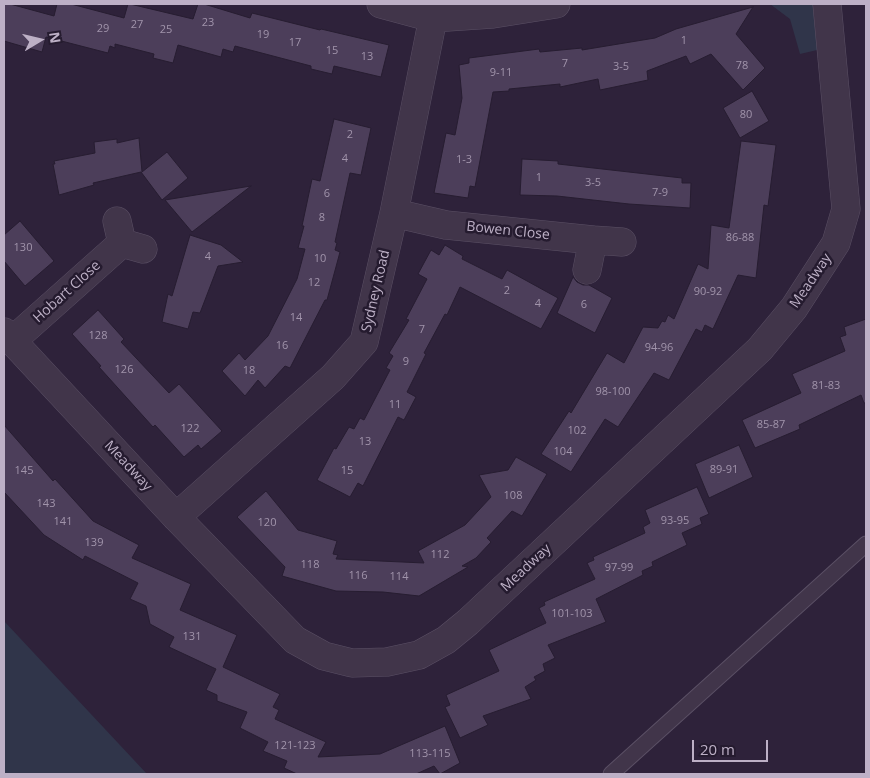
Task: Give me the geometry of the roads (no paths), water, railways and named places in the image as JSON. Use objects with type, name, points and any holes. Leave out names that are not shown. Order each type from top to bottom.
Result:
[{"type":"street","points":[[381,4],[434,18],[493,14],[553,4]]},
{"type":"street","name":"Meadway","points":[[8,336],[176,517],[294,640],[324,656],[352,663],[387,662],[419,655],[446,640],[468,622],[760,349],[794,308],[836,243],[856,210],[826,4]]},
{"type":"street","name":"Sydney Road","points":[[176,517],[333,377],[364,342],[394,213],[434,18]]},
{"type":"street","name":"Bowen Close","points":[[394,213],[446,225],[622,242]]},
{"type":"street","name":"Hobart Close","points":[[8,336],[127,238]]},
{"type":"street","points":[[587,270],[593,240]]},
{"type":"lane","points":[[612,774],[866,544]]}]
